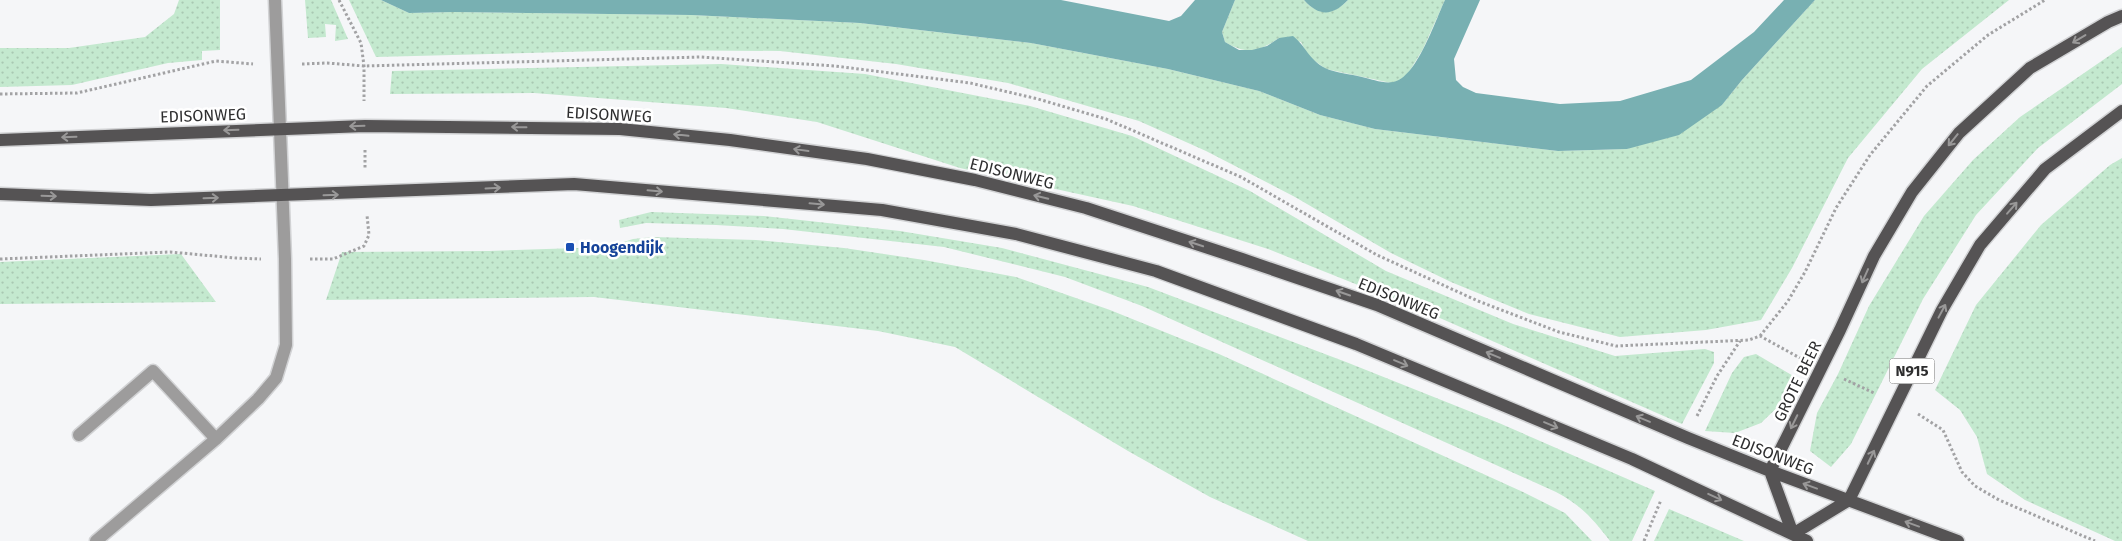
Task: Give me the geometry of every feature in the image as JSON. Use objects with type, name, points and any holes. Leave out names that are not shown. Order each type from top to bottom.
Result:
[{"type":"main road","name":"GROTE BEER","points":[[1770,471],[1840,330],[1874,256],[1912,192],[1959,133],[2030,68],[2108,22],[2122,16]]},
{"type":"main road","name":"N915","points":[[1849,500],[1942,310],[1980,245],[2045,169],[2122,111]]},
{"type":"main road","name":"EDISONWEG","points":[[0,140],[365,126],[620,128],[730,140],[867,159],[975,180],[1086,208],[1377,305],[1770,471],[1958,541]]},
{"type":"main road","points":[[0,194],[151,200],[574,184],[882,210],[1016,234],[1156,271],[1356,344],[1632,459],[1807,541]]},
{"type":"main road","points":[[1770,471],[1793,534]]},
{"type":"main road","points":[[1793,534],[1849,500]]},
{"type":"street","points":[[96,541],[216,439],[258,399],[276,378],[286,345],[285,259],[275,0]]},
{"type":"street","points":[[79,435],[153,371],[216,439]]},
{"type":"path","points":[[0,259],[170,252],[236,258],[333,259],[364,246],[369,235],[365,193],[364,66],[361,43],[339,0]]},
{"type":"path","points":[[1760,336],[1788,301],[1805,272],[1836,208],[1870,155],[1927,86],[1988,34],[2045,0]]},
{"type":"green space","points":[[179,0],[220,0],[220,50],[202,51],[202,60],[168,63],[72,85],[0,87],[0,48],[69,48],[145,37],[174,14]]},
{"type":"green space","points":[[305,0],[331,0],[348,39],[335,41],[336,25],[325,24],[326,37],[308,38]]},
{"type":"green space","points":[[349,0],[381,0],[409,13],[691,15],[860,23],[1031,43],[1168,69],[1259,91],[1320,115],[1375,129],[1558,151],[1627,149],[1722,105],[1742,80],[1815,0],[2009,0],[1922,69],[1848,158],[1792,268],[1761,320],[1706,330],[1620,337],[1529,314],[1451,282],[1391,253],[1295,197],[1206,151],[1139,121],[1008,83],[896,64],[780,51],[639,50],[376,57]]},
{"type":"green space","points":[[1235,0],[1304,0],[1315,9],[1326,12],[1337,9],[1348,0],[1445,0],[1423,49],[1409,72],[1402,80],[1391,83],[1326,69],[1308,56],[1301,42],[1279,38],[1258,49],[1246,50],[1225,42],[1222,32]]},
{"type":"green space","points":[[2122,47],[2122,84],[2038,148],[1976,215],[1923,299],[1851,444],[1831,467],[1810,451],[1817,413],[1838,374],[1869,306],[1924,216],[1973,160],[2020,117]]},
{"type":"green space","points":[[721,64],[865,74],[1030,106],[1132,136],[1250,191],[1386,271],[1513,324],[1615,356],[1705,349],[1714,352],[1714,363],[1682,424],[1433,315],[1268,249],[1133,206],[960,168],[817,122],[726,108],[534,93],[390,94],[392,71]]},
{"type":"green space","points":[[2122,158],[2122,541],[2115,541],[2025,500],[1987,474],[1977,437],[1960,410],[1935,390],[1976,305],[2041,225],[2110,165]]},
{"type":"green space","points":[[651,212],[764,216],[900,231],[1002,248],[1148,287],[1346,362],[1499,423],[1655,491],[1632,541],[1610,541],[1586,513],[1573,502],[1556,492],[1142,306],[1065,277],[944,247],[783,229],[646,223],[620,228],[619,220]]},
{"type":"green space","points":[[653,237],[756,240],[844,248],[1016,277],[1110,310],[1219,354],[1523,492],[1565,513],[1592,541],[1308,541],[1210,497],[1128,451],[955,347],[878,331],[594,297],[326,300],[342,252],[489,251],[608,247],[633,239]]},
{"type":"green space","points":[[181,254],[216,302],[0,304],[0,262]]},
{"type":"green space","points":[[1756,354],[1795,377],[1784,401],[1761,423],[1735,433],[1705,431],[1732,373],[1744,357]]},
{"type":"green space","points":[[1669,509],[1744,541],[1654,541]]},
{"type":"water","points":[[381,0],[1061,0],[1169,21],[1181,16],[1195,0],[1235,0],[1222,32],[1225,42],[1239,50],[1252,50],[1267,46],[1279,38],[1293,36],[1315,61],[1329,70],[1382,82],[1393,82],[1409,71],[1417,60],[1445,0],[1480,0],[1454,59],[1456,80],[1463,87],[1476,93],[1560,104],[1620,101],[1691,80],[1754,32],[1784,0],[1815,0],[1742,80],[1722,105],[1679,135],[1627,149],[1558,151],[1375,129],[1320,115],[1259,91],[1168,69],[1031,43],[860,23],[691,15],[409,13]]},
{"type":"water","points":[[1304,0],[1348,0],[1331,12],[1321,12]]},
{"type":"place","name":"Hoogendijk","points":[[570,247]]}]
